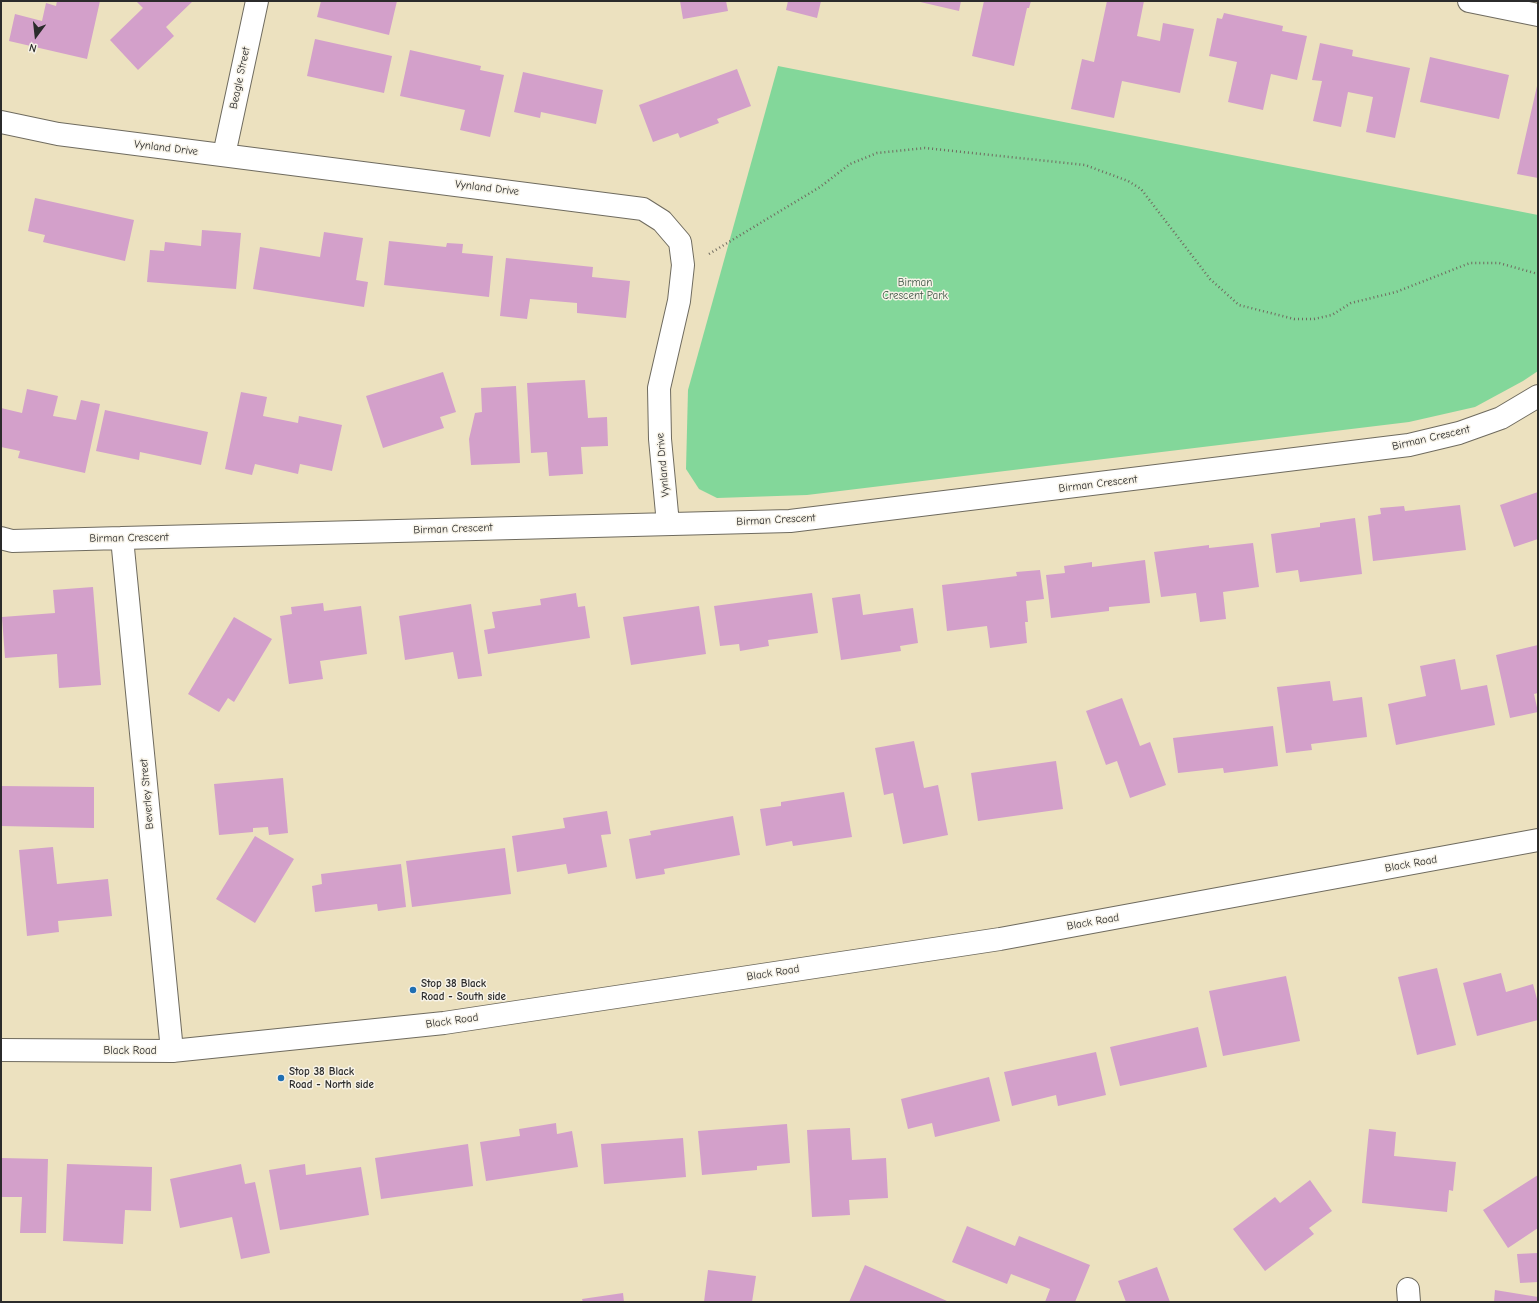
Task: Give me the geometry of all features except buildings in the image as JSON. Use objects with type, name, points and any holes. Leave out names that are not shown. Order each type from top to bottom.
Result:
[{"type":"street","name":"Beagle Street","points":[[224,155],[257,1]]},
{"type":"street","points":[[1469,1],[1538,15]]},
{"type":"street","name":"Vynland Drive","points":[[1,122],[58,134],[643,209],[662,221],[680,242],[682,265],[679,301],[659,388],[660,439],[668,524]]},
{"type":"street","name":"Birman Crescent","points":[[1,538],[12,541],[790,521],[858,514],[1409,446],[1459,433],[1501,418],[1538,396]]},
{"type":"street","name":"Beverley Street","points":[[122,538],[172,1051]]},
{"type":"street","name":"Black Road","points":[[1,1050],[172,1051],[444,1023],[1000,939],[1538,840]]},
{"type":"path","points":[[682,265],[705,257],[820,187],[850,164],[877,153],[925,148],[1085,165],[1128,180],[1141,190],[1210,279],[1238,305],[1294,319],[1314,319],[1332,315],[1351,303],[1396,292],[1470,263],[1499,264],[1538,274]]},
{"type":"green space","name":"Birman Crescent Park","points":[[778,66],[1538,215],[1538,371],[1523,381],[1475,407],[1409,422],[807,495],[717,498],[699,489],[686,469],[688,390]]},
{"type":"place","name":"Stop 38 Black Road - South side","points":[[413,990]]},
{"type":"place","name":"Stop 38 Black Road - North side","points":[[281,1078]]}]
